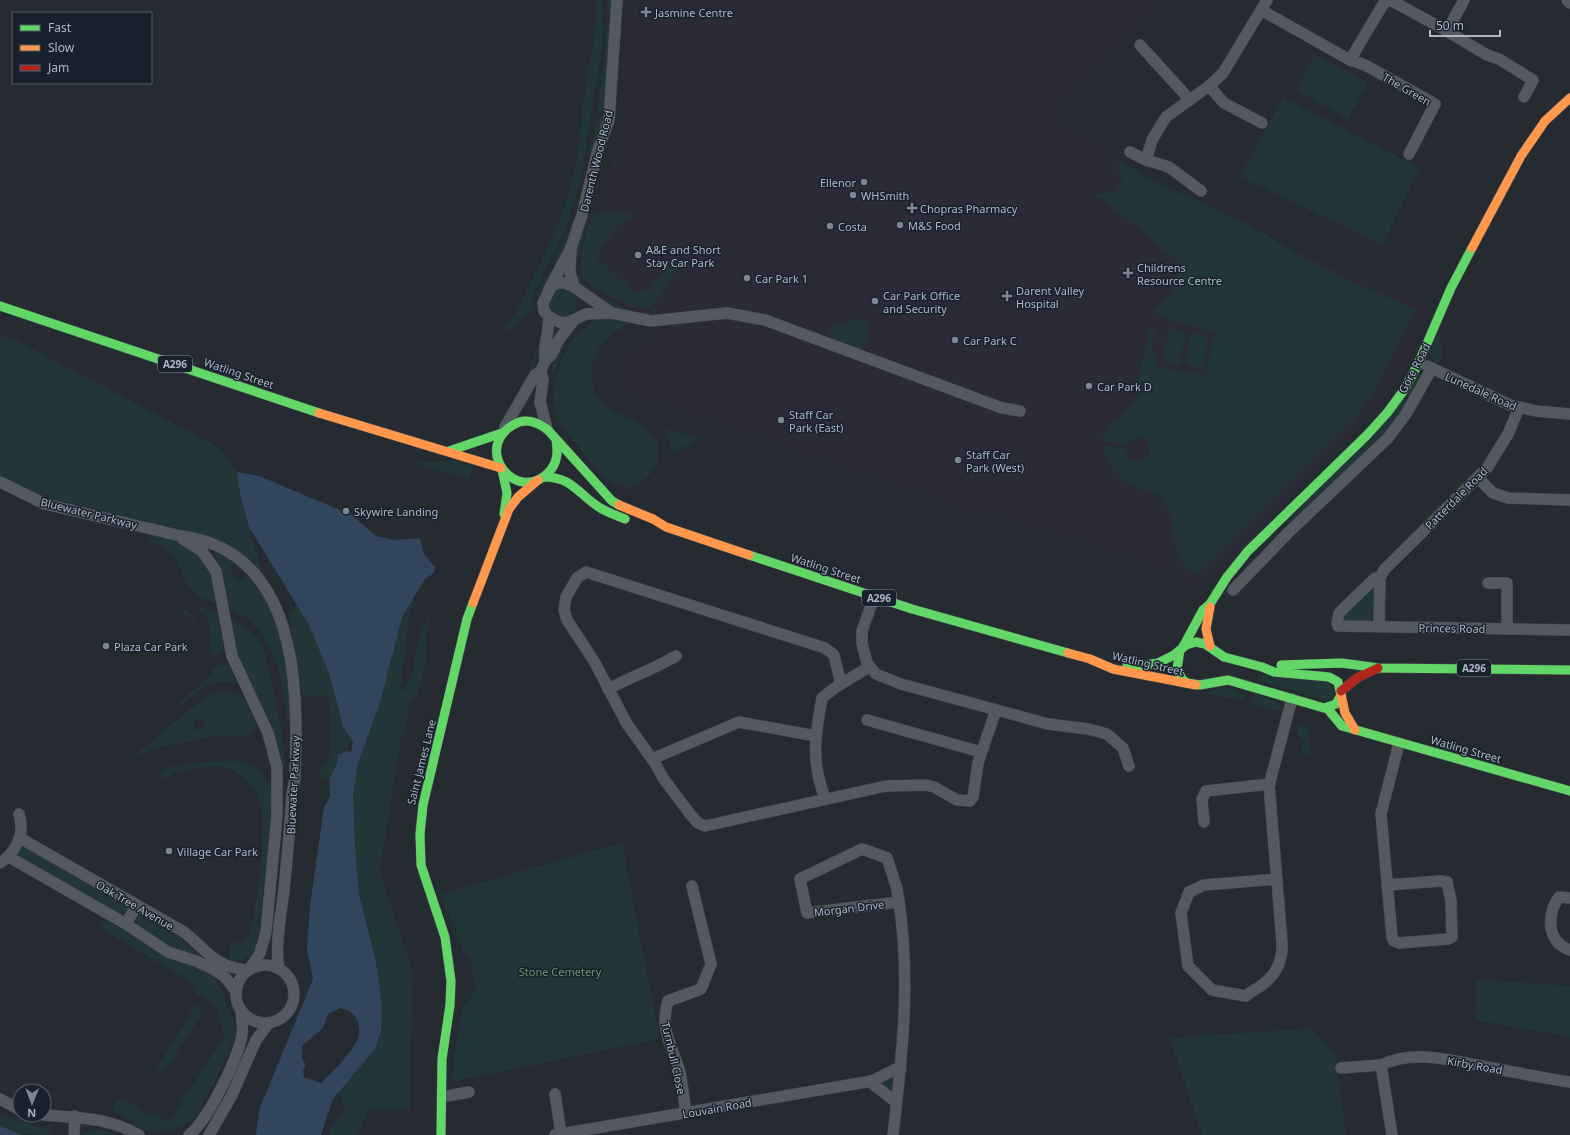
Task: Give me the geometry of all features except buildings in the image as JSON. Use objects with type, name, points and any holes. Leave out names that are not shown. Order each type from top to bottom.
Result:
[{"type":"main road","name":"Gore Road","points":[[1181,648],[1202,610],[1210,604],[1227,577],[1248,551],[1387,413],[1404,390],[1419,362],[1452,288],[1521,156],[1545,121],[1570,98]]},
{"type":"main road","name":"Watling Street","points":[[0,306],[362,427],[408,441],[449,451],[502,469]]},
{"type":"main road","points":[[449,451],[502,433],[519,421],[536,421],[547,429],[556,439],[558,450],[557,460],[551,470],[541,479],[518,481],[508,476],[502,469],[496,456],[496,446],[502,433]]},
{"type":"main road","name":"Watling Street","points":[[556,439],[612,501],[656,520],[666,527],[874,597],[1095,661],[1120,671],[1196,685],[1228,680],[1327,708],[1342,726],[1570,791]]},
{"type":"main road","name":"Saint James Lane","points":[[502,469],[507,493],[504,520]]},
{"type":"main road","name":"Watling Street","points":[[541,479],[558,477],[568,482],[602,509],[616,516],[653,528],[666,527]]},
{"type":"main road","name":"Saint James Lane","points":[[441,1135],[442,1059],[450,1005],[451,981],[445,937],[421,865],[421,820],[424,795],[467,619],[504,520],[518,497],[541,479]]},
{"type":"main road","name":"Gore Road","points":[[1210,604],[1206,629],[1206,637],[1210,646]]},
{"type":"main road","points":[[1196,685],[1185,682],[1179,676],[1177,663],[1181,648],[1195,642],[1210,646],[1228,658],[1267,668],[1274,672],[1329,677],[1338,682],[1346,713],[1355,730]]},
{"type":"main road","name":"Watling Street","points":[[1095,661],[1142,666],[1163,661],[1181,648]]},
{"type":"main road","name":"A296","points":[[1267,668],[1274,665],[1331,662],[1360,663],[1378,668],[1570,670]]},
{"type":"main road","name":"A296","points":[[1341,693],[1357,678],[1378,668]]},
{"type":"main road","points":[[1327,708],[1336,704],[1341,693]]},
{"type":"street","name":"Darenth Wood Road","points":[[549,290],[571,248],[582,215],[598,150],[609,118],[617,0]]},
{"type":"street","points":[[1146,160],[1152,140],[1166,117],[1209,86],[1230,64],[1267,0]]},
{"type":"street","points":[[1447,31],[1464,0]]},
{"type":"street","points":[[1567,0],[1570,3]]},
{"type":"street","points":[[1350,60],[1381,5],[1386,1],[1392,1],[1487,55],[1499,59],[1533,80],[1524,96]]},
{"type":"street","name":"The Green","points":[[1261,10],[1350,60],[1365,65],[1435,104],[1409,154]]},
{"type":"street","points":[[1140,45],[1190,100]]},
{"type":"street","points":[[1209,86],[1224,102],[1262,123]]},
{"type":"street","points":[[1130,152],[1146,160],[1169,167],[1201,191]]},
{"type":"street","name":"Darenth Wood Road","points":[[571,248],[570,272],[576,289]]},
{"type":"street","points":[[547,429],[540,402],[543,380],[544,350],[548,335],[549,318],[543,306],[549,290],[558,283],[568,284],[612,312]]},
{"type":"street","points":[[502,433],[535,375],[543,366],[583,307],[582,298],[576,289]]},
{"type":"street","points":[[549,318],[561,323],[589,314],[612,312],[651,321],[727,313],[765,320],[1002,408],[1020,411]]},
{"type":"street","name":"Lunedale Road","points":[[1419,362],[1492,398],[1519,408],[1545,413],[1570,414]]},
{"type":"street","name":"Gore Road","points":[[1233,590],[1289,532],[1388,438],[1406,414],[1432,368]]},
{"type":"street","name":"Patterdale Road","points":[[1336,623],[1339,612],[1375,578],[1380,578],[1384,570],[1478,478],[1502,445],[1516,418],[1519,408]]},
{"type":"street","points":[[1478,478],[1493,493],[1508,498],[1570,500]]},
{"type":"street","name":"Bluewater Parkway","points":[[0,482],[45,504],[181,536],[198,538],[235,556],[248,566],[270,593],[285,629],[295,699],[296,775],[292,793],[290,833],[278,948],[279,969]]},
{"type":"street","points":[[1279,520],[1289,532]]},
{"type":"street","name":"Bluewater Parkway","points":[[181,536],[183,539],[202,551],[216,571],[232,656],[268,733],[277,766],[278,815],[266,932],[260,952],[249,970]]},
{"type":"street","points":[[841,684],[834,654],[825,648],[605,577],[590,573],[583,573],[577,578],[566,597],[565,615],[591,656],[637,740],[690,814],[698,823],[705,826],[825,798],[886,786],[907,784],[934,786],[956,800],[970,801],[974,797],[978,763],[981,752],[996,710]]},
{"type":"street","points":[[1379,626],[1380,578]]},
{"type":"street","points":[[1488,583],[1507,583],[1507,629]]},
{"type":"street","points":[[874,597],[862,636],[863,652],[869,667],[885,679],[1048,724],[1088,729],[1107,734],[1123,748],[1129,766]]},
{"type":"street","name":"Princes Road","points":[[1336,623],[1338,626],[1570,630]]},
{"type":"street","points":[[608,689],[636,674],[651,670],[676,656]]},
{"type":"street","points":[[825,798],[817,773],[816,736],[823,696],[869,667]]},
{"type":"street","points":[[1277,879],[1204,885],[1189,892],[1181,914],[1188,966],[1212,990],[1246,996],[1266,982],[1276,970],[1283,950],[1270,784],[1292,699]]},
{"type":"street","points":[[867,720],[981,752]]},
{"type":"street","points":[[652,759],[739,722],[816,736]]},
{"type":"street","points":[[1387,885],[1441,880],[1447,882],[1451,901],[1454,933],[1452,937],[1428,941],[1395,942],[1392,937],[1387,885],[1381,814],[1399,743]]},
{"type":"street","points":[[1204,822],[1202,799],[1204,794],[1209,790],[1270,784]]},
{"type":"street","points":[[4,860],[16,847],[20,838],[21,824],[19,814]]},
{"type":"street","name":"Oak Tree Avenue","points":[[20,838],[136,906],[184,932],[205,953],[214,959],[230,968],[249,970]]},
{"type":"street","name":"Morgan Drive","points":[[892,1135],[904,1042],[905,980],[902,922],[899,902],[897,889],[887,858],[862,849],[800,879],[807,913],[899,902]]},
{"type":"street","name":"Oak Tree Avenue","points":[[4,860],[126,924],[168,952],[196,961],[212,969],[225,977],[236,991]]},
{"type":"street","name":"Turnbull Close","points":[[686,1113],[680,1073],[669,1044],[664,1015],[668,1001],[700,988],[711,964],[692,886]]},
{"type":"street","points":[[1569,950],[1559,944],[1552,934],[1550,925],[1553,906],[1559,897],[1570,898]]},
{"type":"street","points":[[126,924],[136,906]]},
{"type":"street","points":[[189,1135],[208,1111],[233,1061],[242,1033],[241,1010],[236,998],[236,991],[240,979],[249,970],[264,965],[279,969],[290,980],[294,995],[292,1003],[284,1016],[269,1023],[256,1040],[232,1095],[209,1135]]},
{"type":"street","points":[[241,1010],[253,1020],[269,1023]]},
{"type":"street","name":"Kirby Road","points":[[1341,1068],[1381,1065],[1392,1060],[1416,1058],[1439,1059],[1570,1082]]},
{"type":"street","points":[[1381,1065],[1392,1135]]},
{"type":"street","name":"Louvain Road","points":[[555,1094],[558,1134],[609,1131],[686,1113],[872,1081],[896,1069],[901,1069]]},
{"type":"street","points":[[872,1081],[874,1085],[896,1102]]},
{"type":"street","points":[[442,1097],[470,1092]]},
{"type":"street","points":[[0,1099],[12,1106]]},
{"type":"street","points":[[52,1115],[75,1116],[108,1122],[139,1135]]},
{"type":"street","points":[[74,1135],[75,1116]]},
{"type":"shaded area","name":"Darent Valley Hospital","points":[[627,0],[1156,0],[1150,13],[1099,68],[1061,100],[1057,108],[1059,119],[1095,137],[1125,164],[1144,176],[1198,216],[1431,303],[1403,374],[1236,557],[1203,588],[1177,579],[1178,573],[981,513],[980,516],[615,388],[613,376],[617,359],[633,345],[655,334],[655,328],[619,319],[600,300],[603,293],[598,290],[582,262],[609,212],[606,192],[608,176],[624,121],[623,59]]},
{"type":"green space","points":[[595,0],[602,0],[603,28],[601,54],[581,179],[564,233],[532,297],[532,310],[507,331],[504,328],[517,311],[539,266],[569,193],[577,156],[586,84],[595,32]]},
{"type":"green space","points":[[607,0],[615,0],[614,18],[607,17]]},
{"type":"green space","points":[[607,23],[613,23],[607,106],[596,115],[603,74]]},
{"type":"green space","points":[[1315,54],[1368,82],[1348,119],[1296,90]]},
{"type":"green space","points":[[1283,97],[1419,168],[1383,245],[1240,177]]},
{"type":"green space","points":[[607,112],[593,157],[590,152],[596,120]]},
{"type":"green space","points":[[1121,160],[1144,176],[1249,225],[1315,264],[1415,310],[1376,387],[1356,417],[1198,574],[1189,570],[1182,563],[1175,544],[1169,513],[1162,499],[1154,492],[1126,483],[1108,462],[1104,454],[1106,445],[1126,448],[1127,454],[1131,459],[1142,461],[1150,454],[1148,442],[1145,439],[1136,437],[1130,440],[1126,446],[1106,442],[1100,439],[1110,424],[1121,415],[1138,396],[1138,380],[1151,325],[1154,330],[1152,351],[1158,353],[1157,367],[1206,375],[1215,332],[1170,321],[1154,312],[1173,289],[1179,268],[1177,261],[1131,222],[1093,194],[1116,192],[1122,181],[1117,168]]},
{"type":"green space","points":[[612,211],[632,215],[631,220],[629,221],[625,218],[597,251],[601,254],[597,259],[622,281],[626,281],[628,278],[631,280],[627,285],[637,293],[641,288],[647,292],[677,256],[682,261],[651,306],[635,306],[614,298],[593,286],[582,274],[581,253],[585,235],[591,220],[598,214]]},
{"type":"green space","points":[[576,215],[578,216],[566,247],[556,267],[553,265],[554,262]]},
{"type":"green space","points":[[585,221],[587,222],[575,269],[577,248]]},
{"type":"green space","points":[[549,272],[553,272],[539,297],[544,328],[541,324],[537,311],[537,299]]},
{"type":"green space","points":[[574,275],[578,275],[585,285],[596,293],[595,296],[580,285]]},
{"type":"green space","points":[[563,289],[573,293],[577,303],[573,313],[563,317],[553,313],[549,303],[553,293]]},
{"type":"green space","points":[[602,297],[636,312],[650,311],[656,308],[658,309],[645,315],[637,315],[621,310],[600,300]]},
{"type":"green space","points":[[595,317],[630,322],[608,338],[597,353],[592,370],[593,386],[598,397],[605,405],[613,410],[643,425],[651,433],[656,442],[658,451],[658,460],[649,476],[642,482],[624,488],[624,486],[611,482],[595,469],[560,422],[553,404],[555,382],[565,352],[574,338],[594,320]]},
{"type":"green space","points":[[866,318],[868,336],[862,353],[830,338],[829,333],[834,325]]},
{"type":"green space","points":[[1169,327],[1184,332],[1185,337],[1180,364],[1166,364],[1163,361]]},
{"type":"green space","points":[[1191,331],[1208,337],[1203,365],[1198,368],[1185,365],[1190,337],[1192,337]]},
{"type":"green space","points":[[542,334],[539,351],[533,367],[518,398],[515,397],[531,365]]},
{"type":"green space","points":[[0,335],[14,339],[219,447],[237,472],[240,495],[263,575],[254,565],[236,550],[216,539],[194,532],[27,492],[0,477]]},
{"type":"green space","points":[[1436,335],[1441,338],[1442,358],[1437,365],[1430,354]]},
{"type":"green space","points":[[564,340],[567,342],[549,384],[547,398],[544,398],[551,368]]},
{"type":"green space","points":[[1420,373],[1424,374],[1392,427],[1290,526],[1287,523]]},
{"type":"green space","points":[[666,429],[697,438],[698,440],[673,453]]},
{"type":"green space","points":[[454,460],[473,467],[469,480],[414,463]]},
{"type":"green space","points":[[153,534],[188,544],[211,566],[218,605],[201,598],[189,587],[176,559],[161,547],[148,542],[149,536]]},
{"type":"green space","points":[[213,551],[233,562],[231,575],[239,580],[248,575],[273,613],[282,643],[287,670],[290,723],[286,714],[284,696],[274,655],[268,643],[253,623],[242,615],[228,608],[225,579]]},
{"type":"green space","points":[[1373,586],[1374,616],[1367,622],[1344,623],[1341,618]]},
{"type":"green space","points":[[414,597],[413,607],[408,619],[407,641],[400,689],[405,690],[411,676],[421,632],[429,613],[424,674],[417,695],[410,701],[407,722],[401,738],[380,869],[413,977],[409,1116],[408,1109],[369,1109],[358,1135],[328,1135],[330,1129],[345,1108],[338,1093],[377,1044],[381,1031],[382,1007],[376,961],[359,894],[353,795],[358,763],[381,700],[402,617]]},
{"type":"green space","points":[[297,604],[318,645],[341,717],[342,725],[351,739],[349,747],[346,750],[347,751],[338,756],[338,761],[329,780],[315,777],[315,775],[318,775],[329,755],[331,733],[328,695],[303,697],[289,617]]},
{"type":"green space","points":[[198,606],[218,614],[224,651],[212,656],[208,619],[206,615],[197,609]]},
{"type":"green space","points":[[185,609],[195,618],[194,625],[192,625],[194,618],[183,615]]},
{"type":"green space","points":[[228,617],[241,624],[256,637],[266,655],[281,727],[287,776],[270,727],[241,672]]},
{"type":"green space","points":[[229,665],[236,683],[227,682],[212,684],[200,690],[181,705],[179,703],[212,675],[212,667]]},
{"type":"green space","points":[[1258,674],[1326,681],[1335,692],[1328,701],[1258,681]]},
{"type":"green space","points":[[1223,687],[1239,690],[1238,694],[1244,695],[1242,700],[1202,693]]},
{"type":"green space","points":[[221,691],[236,694],[242,697],[250,706],[257,721],[255,730],[252,734],[244,737],[216,736],[162,747],[132,757],[205,697]],"holes":[[[203,719],[205,728],[196,731],[193,722]]]},
{"type":"green space","points":[[1254,693],[1278,703],[1285,713],[1251,705]]},
{"type":"green space","points":[[1299,724],[1308,727],[1311,757],[1301,754],[1303,746],[1293,743],[1303,744],[1304,741],[1301,740],[1301,736],[1296,735]]},
{"type":"green space","points":[[214,761],[241,761],[253,765],[261,772],[269,783],[272,797],[268,856],[256,948],[244,959],[238,962],[230,963],[229,942],[244,942],[251,931],[258,886],[263,835],[263,819],[259,799],[252,786],[241,775],[227,768],[209,767],[193,769],[177,772],[161,779],[165,770],[172,766]]},
{"type":"green space","name":"Stone Cemetery","points":[[622,843],[660,1039],[451,1082],[462,1008],[476,991],[471,963],[463,950],[441,894]]},
{"type":"green space","points":[[29,847],[126,905],[129,909],[125,916],[122,916],[20,858],[18,854],[20,849]]},
{"type":"green space","points":[[135,914],[142,914],[179,937],[187,946],[212,964],[169,945],[129,922]]},
{"type":"green space","points":[[105,919],[167,957],[189,963],[214,977],[224,992],[225,1000],[235,1026],[234,1037],[218,1076],[194,1118],[175,1129],[153,1131],[139,1128],[132,1121],[120,1116],[113,1108],[117,1099],[124,1098],[146,1113],[170,1121],[224,1036],[219,1014],[213,1004],[194,993],[198,986],[100,928]]},
{"type":"green space","points":[[1476,979],[1570,986],[1570,1037],[1475,1020]]},
{"type":"green space","points":[[194,1004],[201,1009],[200,1018],[168,1065],[151,1075],[148,1072],[149,1069],[154,1072],[190,1015],[192,1011],[189,1007]]},
{"type":"green space","points":[[1312,1028],[1336,1056],[1346,1135],[1202,1135],[1170,1038]]},
{"type":"green space","points":[[894,1076],[893,1090],[889,1090],[880,1085],[879,1082]]},
{"type":"green space","points":[[0,1115],[12,1119],[12,1123],[24,1123],[46,1128],[51,1135],[18,1134],[0,1126]]},
{"type":"green space","points":[[94,1128],[108,1131],[117,1135],[81,1135]]},
{"type":"water","points":[[237,472],[259,476],[352,515],[376,536],[396,540],[420,538],[424,554],[435,567],[434,573],[425,579],[402,617],[381,700],[358,763],[353,795],[359,894],[376,961],[382,1007],[381,1031],[375,1049],[333,1099],[321,1135],[256,1135],[259,1110],[313,979],[307,948],[310,906],[324,807],[330,796],[329,780],[338,761],[338,755],[347,751],[351,752],[353,742],[342,725],[328,671],[309,625],[249,527],[240,495]],"holes":[[[340,1008],[352,1013],[357,1020],[359,1035],[354,1046],[331,1074],[321,1083],[304,1077],[303,1070],[306,1065],[302,1058],[302,1046],[323,1028],[328,1014]]]},
{"type":"water","points":[[0,1126],[22,1135],[0,1135]]},
{"type":"traffic: fast","points":[[1183,647],[1203,610],[1210,604],[1227,577],[1248,551],[1367,435],[1387,413],[1404,390],[1419,362],[1451,288],[1472,248]]},
{"type":"traffic: fast","points":[[0,306],[319,413]]},
{"type":"traffic: fast","points":[[556,439],[557,453],[554,465],[548,473],[536,481],[524,482],[512,478],[504,470],[498,459],[497,447],[501,436],[513,425],[522,421],[530,421],[539,424],[547,429],[612,501],[619,505]]},
{"type":"traffic: fast","points":[[449,451],[502,433]]},
{"type":"traffic: fast","points":[[502,469],[507,493],[504,514]]},
{"type":"traffic: fast","points":[[544,477],[562,480],[576,488],[602,509],[625,519]]},
{"type":"traffic: fast","points":[[749,555],[912,609],[1068,653]]},
{"type":"traffic: fast","points":[[441,1135],[442,1059],[450,1005],[451,981],[445,937],[421,865],[420,834],[423,805],[467,619],[473,603]]},
{"type":"traffic: fast","points":[[1127,665],[1139,666],[1158,663],[1174,655],[1186,645],[1196,642],[1205,644],[1224,657],[1262,667],[1274,672],[1329,677],[1338,682],[1341,695],[1336,704],[1324,708],[1228,680],[1200,685],[1187,683],[1182,679],[1177,669],[1180,650]]},
{"type":"traffic: fast","points":[[1281,665],[1342,663],[1378,668],[1570,670]]},
{"type":"traffic: fast","points":[[1327,708],[1342,726],[1570,791]]},
{"type":"traffic: slow","points":[[1472,248],[1521,156],[1545,121],[1570,98]]},
{"type":"traffic: slow","points":[[319,413],[501,468]]},
{"type":"traffic: slow","points":[[473,603],[509,509],[518,497],[538,480]]},
{"type":"traffic: slow","points":[[619,505],[653,519],[666,527],[749,555]]},
{"type":"traffic: slow","points":[[1210,607],[1206,629],[1210,646]]},
{"type":"traffic: slow","points":[[1068,653],[1090,659],[1113,669],[1196,685]]},
{"type":"traffic: slow","points":[[1341,694],[1345,713],[1355,730]]},
{"type":"traffic: jam","points":[[1341,691],[1357,678],[1378,668]]},
{"type":"place","name":"Jasmine Centre","points":[[646,12]]},
{"type":"place","name":"Ellenor","points":[[864,182]]},
{"type":"place","name":"WHSmith","points":[[853,195]]},
{"type":"place","name":"Chopras Pharmacy","points":[[912,208]]},
{"type":"place","name":"M&S Food","points":[[900,225]]},
{"type":"place","name":"Costa","points":[[830,226]]},
{"type":"place","name":"A&E and Short Stay Car Park","points":[[638,255]]},
{"type":"place","name":"Childrens Resource Centre","points":[[1128,273]]},
{"type":"place","name":"Car Park 1","points":[[747,278]]},
{"type":"place","name":"Darent Valley Hospital","points":[[1007,296]]},
{"type":"place","name":"Car Park Office and Security","points":[[875,301]]},
{"type":"place","name":"Car Park C","points":[[955,340]]},
{"type":"place","name":"Car Park D","points":[[1089,386]]},
{"type":"place","name":"Staff Car Park (East)","points":[[781,420]]},
{"type":"place","name":"Staff Car Park (West)","points":[[958,460]]},
{"type":"place","name":"Skywire Landing","points":[[346,511]]},
{"type":"place","name":"Plaza Car Park","points":[[106,646]]},
{"type":"place","name":"Village Car Park","points":[[169,851]]}]
